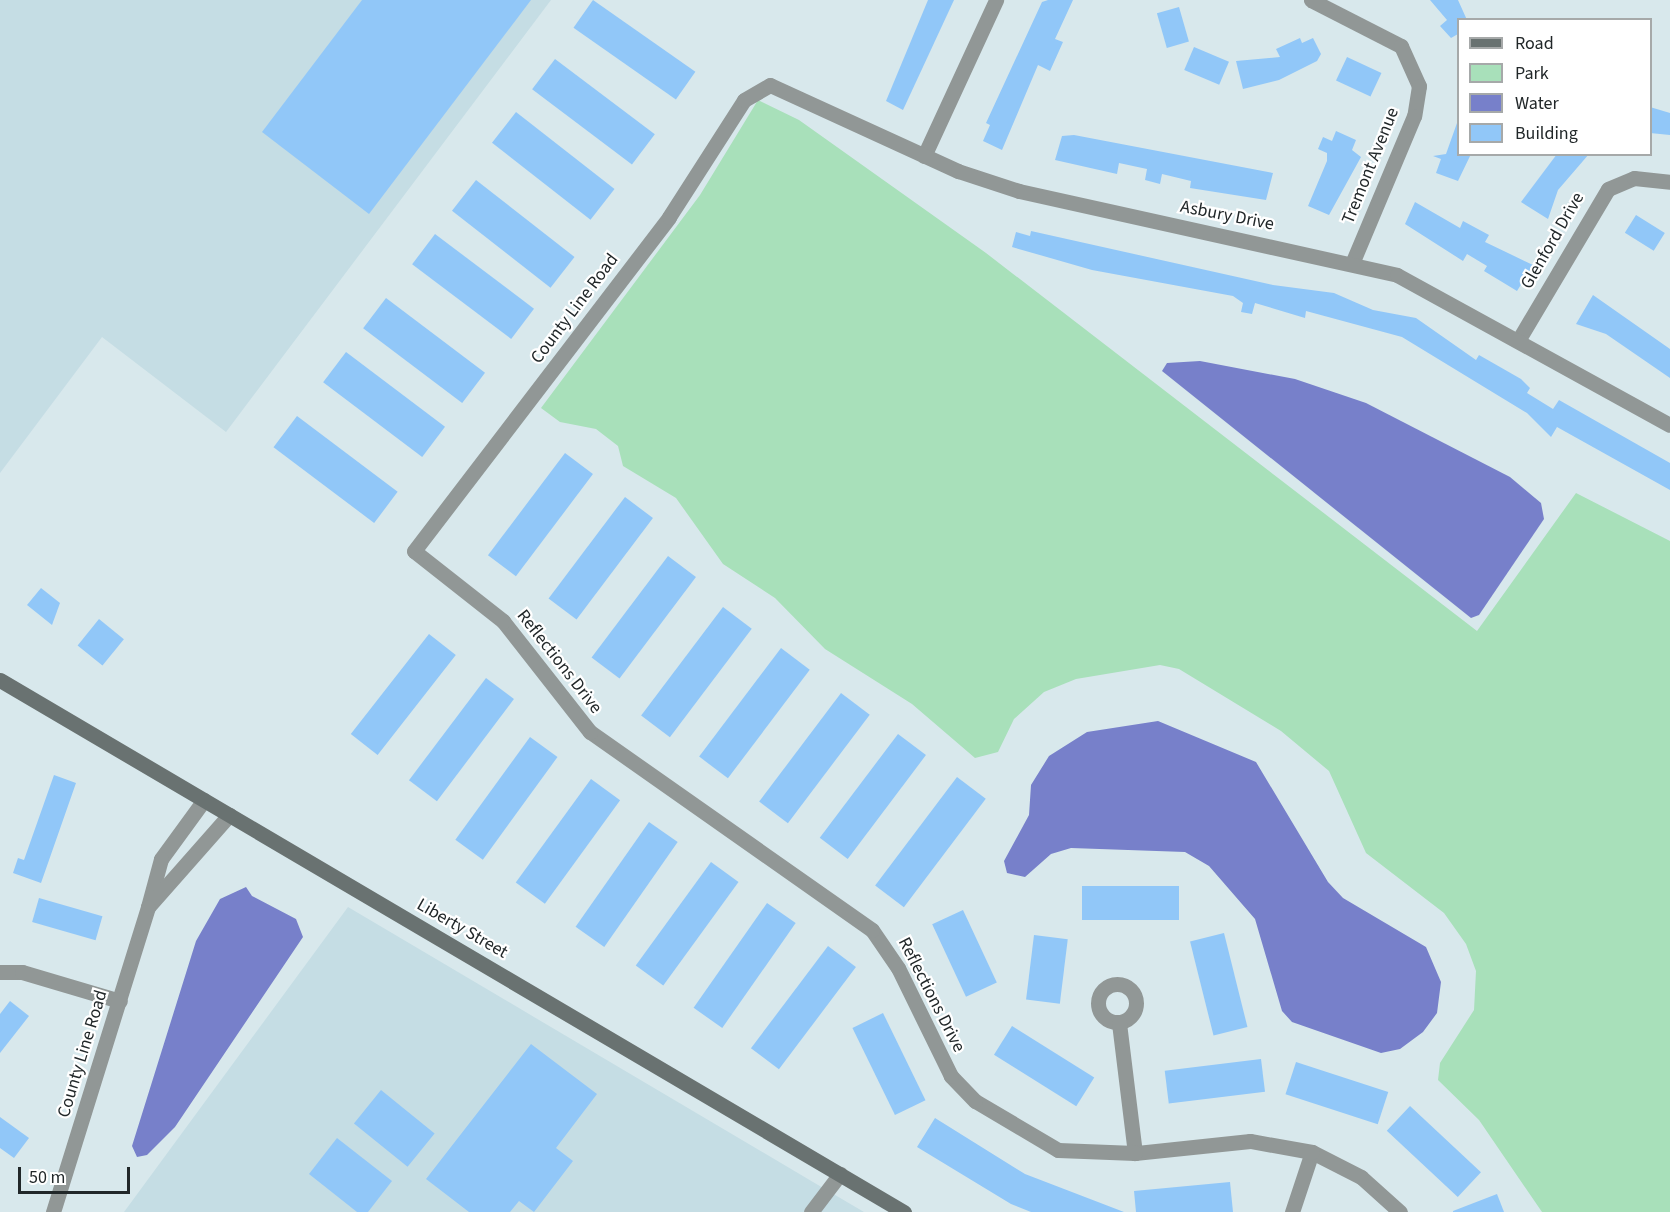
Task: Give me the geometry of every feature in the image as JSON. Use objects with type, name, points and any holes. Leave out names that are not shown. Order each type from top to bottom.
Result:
[{"type":"street","points":[[924,156],[996,0]]},
{"type":"street","name":"Tremont Avenue","points":[[1311,0],[1401,46],[1419,86],[1414,116],[1353,261]]},
{"type":"street","name":"Asbury Drive","points":[[760,87],[781,87],[924,156],[1054,201],[1353,261],[1424,286],[1670,425]]},
{"type":"street","name":"County Line Road","points":[[414,551],[669,217],[744,100],[760,87]]},
{"type":"street","name":"Glenford Drive","points":[[1519,339],[1608,189],[1634,178],[1670,182]]},
{"type":"street","name":"Reflections Drive","points":[[414,551],[503,621],[590,732],[872,930],[884,943],[944,1063],[965,1094],[1058,1150],[1135,1153],[1250,1142],[1312,1152],[1360,1177],[1401,1212]]},
{"type":"street","name":"Liberty Street","points":[[0,680],[904,1212]]},
{"type":"street","name":"County Line Road","points":[[53,1212],[120,1001],[161,859],[204,800]]},
{"type":"street","name":"County Line Road","points":[[148,907],[229,815]]},
{"type":"street","points":[[0,972],[22,972],[120,1001]]},
{"type":"street","points":[[1119,1023],[1135,1153]]},
{"type":"street","points":[[1292,1212],[1312,1152]]},
{"type":"street","points":[[811,1212],[840,1174]]},
{"type":"shaded area","points":[[0,0],[551,0],[226,432],[102,337],[0,473]]},
{"type":"shaded area","points":[[348,907],[813,1182],[864,1212],[124,1212]]},
{"type":"green space","points":[[758,100],[799,120],[986,253],[1477,631],[1576,493],[1670,541],[1670,1212],[1542,1212],[1479,1120],[1438,1080],[1440,1063],[1474,1010],[1476,971],[1466,944],[1444,913],[1366,853],[1329,771],[1281,731],[1179,669],[1160,665],[1076,679],[1044,692],[1014,719],[998,752],[975,758],[912,704],[825,649],[775,598],[723,564],[676,498],[623,466],[618,446],[596,429],[560,422],[541,408],[700,195]]},
{"type":"water","points":[[1200,361],[1295,379],[1366,403],[1510,477],[1541,503],[1544,519],[1479,615],[1471,618],[1162,371],[1167,363]]},
{"type":"water","points":[[1158,721],[1256,762],[1328,882],[1343,898],[1426,947],[1441,982],[1437,1013],[1423,1032],[1400,1049],[1381,1053],[1292,1022],[1282,1011],[1255,919],[1209,866],[1185,852],[1071,848],[1051,854],[1025,877],[1007,873],[1004,861],[1029,815],[1031,785],[1049,756],[1087,732]]},
{"type":"water","points":[[246,887],[252,896],[296,919],[303,937],[175,1127],[147,1155],[137,1157],[132,1146],[196,941],[220,899]]},
{"type":"building","points":[[362,0],[531,0],[369,214],[262,132]]},
{"type":"building","points":[[593,0],[695,72],[676,100],[573,28]]},
{"type":"building","points":[[928,0],[954,0],[903,110],[886,101]]},
{"type":"building","points":[[1073,0],[1055,39],[1063,42],[1050,71],[1038,65],[1002,150],[983,141],[990,125],[986,123],[1042,2]]},
{"type":"building","points":[[1430,0],[1458,0],[1466,18],[1457,18],[1457,35],[1451,38],[1440,26],[1447,20]]},
{"type":"building","points":[[1179,7],[1189,42],[1167,48],[1157,13]]},
{"type":"building","points":[[1300,38],[1302,43],[1313,38],[1321,54],[1317,61],[1279,80],[1243,89],[1236,61],[1280,57],[1276,49]]},
{"type":"building","points":[[1194,47],[1229,62],[1219,85],[1184,70]]},
{"type":"building","points":[[1347,57],[1381,73],[1370,97],[1336,81]]},
{"type":"building","points":[[555,59],[655,134],[632,165],[532,89]]},
{"type":"building","points":[[1652,108],[1670,113],[1670,135],[1652,133]]},
{"type":"building","points":[[516,112],[615,189],[590,220],[492,143]]},
{"type":"building","points":[[1457,123],[1457,156],[1470,156],[1458,181],[1436,173],[1441,159],[1433,156],[1446,154]]},
{"type":"building","points":[[1336,131],[1356,140],[1352,150],[1361,157],[1329,215],[1308,206],[1327,161],[1327,153],[1318,149],[1323,137],[1332,141]]},
{"type":"building","points":[[1074,135],[1273,173],[1266,200],[1190,188],[1191,181],[1162,174],[1160,184],[1145,180],[1147,169],[1119,163],[1117,174],[1055,160],[1062,136]]},
{"type":"building","points":[[1556,156],[1587,156],[1558,190],[1548,219],[1521,202]]},
{"type":"building","points":[[476,180],[575,257],[550,288],[452,211]]},
{"type":"building","points":[[1415,202],[1460,228],[1463,221],[1489,235],[1485,242],[1533,265],[1517,291],[1484,271],[1487,266],[1467,254],[1463,261],[1405,224]]},
{"type":"building","points":[[1636,215],[1665,233],[1654,251],[1625,233]]},
{"type":"building","points":[[1031,231],[1273,285],[1334,293],[1373,310],[1416,318],[1476,360],[1479,355],[1521,379],[1530,388],[1527,393],[1553,409],[1559,400],[1670,463],[1670,490],[1557,427],[1551,437],[1527,413],[1402,337],[1306,311],[1305,318],[1255,303],[1252,314],[1241,312],[1243,303],[1233,296],[1092,270],[1012,247],[1016,232],[1030,236]]},
{"type":"building","points":[[435,234],[534,309],[511,339],[412,264]]},
{"type":"building","points":[[1593,295],[1670,349],[1670,378],[1606,334],[1576,324]]},
{"type":"building","points":[[386,298],[485,373],[462,403],[363,328]]},
{"type":"building","points":[[346,352],[445,427],[422,457],[323,382]]},
{"type":"building","points":[[297,416],[398,492],[374,523],[274,447]]},
{"type":"building","points":[[565,453],[593,474],[516,576],[488,555]]},
{"type":"building","points":[[625,497],[653,518],[577,619],[549,598]]},
{"type":"building","points":[[668,556],[696,577],[620,678],[592,657]]},
{"type":"building","points":[[41,588],[60,603],[52,625],[27,605]]},
{"type":"building","points":[[723,607],[752,629],[670,737],[641,716]]},
{"type":"building","points":[[99,619],[124,639],[102,666],[78,645]]},
{"type":"building","points":[[429,634],[456,655],[378,755],[351,734]]},
{"type":"building","points":[[781,648],[810,670],[728,778],[699,757]]},
{"type":"building","points":[[486,678],[514,699],[437,801],[409,780]]},
{"type":"building","points":[[841,693],[870,715],[788,823],[759,802]]},
{"type":"building","points":[[898,734],[926,755],[848,859],[820,838]]},
{"type":"building","points":[[530,737],[558,757],[483,860],[455,840]]},
{"type":"building","points":[[54,775],[76,783],[41,883],[13,873],[18,858],[24,860]]},
{"type":"building","points":[[957,777],[986,799],[904,907],[875,886]]},
{"type":"building","points":[[591,779],[620,800],[545,904],[516,883]]},
{"type":"building","points":[[649,822],[678,842],[604,947],[576,927]]},
{"type":"building","points":[[711,862],[739,882],[663,986],[636,966]]},
{"type":"building","points":[[1082,886],[1179,886],[1179,920],[1082,920]]},
{"type":"building","points":[[39,898],[102,916],[96,940],[32,922]]},
{"type":"building","points":[[767,903],[796,923],[722,1028],[694,1008]]},
{"type":"building","points":[[963,910],[997,983],[966,997],[932,924]]},
{"type":"building","points":[[1224,933],[1247,1027],[1214,1036],[1190,941]]},
{"type":"building","points":[[1034,935],[1068,939],[1060,1004],[1026,1000]]},
{"type":"building","points":[[828,946],[856,967],[779,1069],[751,1048]]},
{"type":"building","points":[[10,1001],[29,1016],[0,1053],[0,1014]]},
{"type":"building","points":[[883,1013],[926,1100],[895,1115],[852,1028]]},
{"type":"building","points":[[1012,1026],[1094,1077],[1076,1106],[994,1055]]},
{"type":"building","points":[[531,1044],[597,1094],[556,1148],[573,1161],[534,1212],[519,1201],[510,1212],[469,1212],[426,1179]]},
{"type":"building","points":[[1261,1059],[1265,1092],[1169,1104],[1165,1071]]},
{"type":"building","points":[[1296,1062],[1388,1092],[1378,1124],[1285,1094]]},
{"type":"building","points":[[381,1090],[435,1133],[408,1167],[354,1123]]},
{"type":"building","points":[[1410,1106],[1481,1172],[1458,1197],[1387,1131]]},
{"type":"building","points":[[0,1117],[29,1138],[14,1158],[0,1148]]},
{"type":"building","points":[[935,1118],[1025,1174],[1124,1212],[1031,1212],[1011,1204],[917,1147]]},
{"type":"building","points":[[337,1138],[392,1181],[368,1212],[357,1212],[309,1174]]},
{"type":"building","points":[[1230,1182],[1233,1212],[1136,1212],[1134,1191]]},
{"type":"building","points":[[1497,1194],[1504,1212],[1453,1212],[1453,1211]]}]
